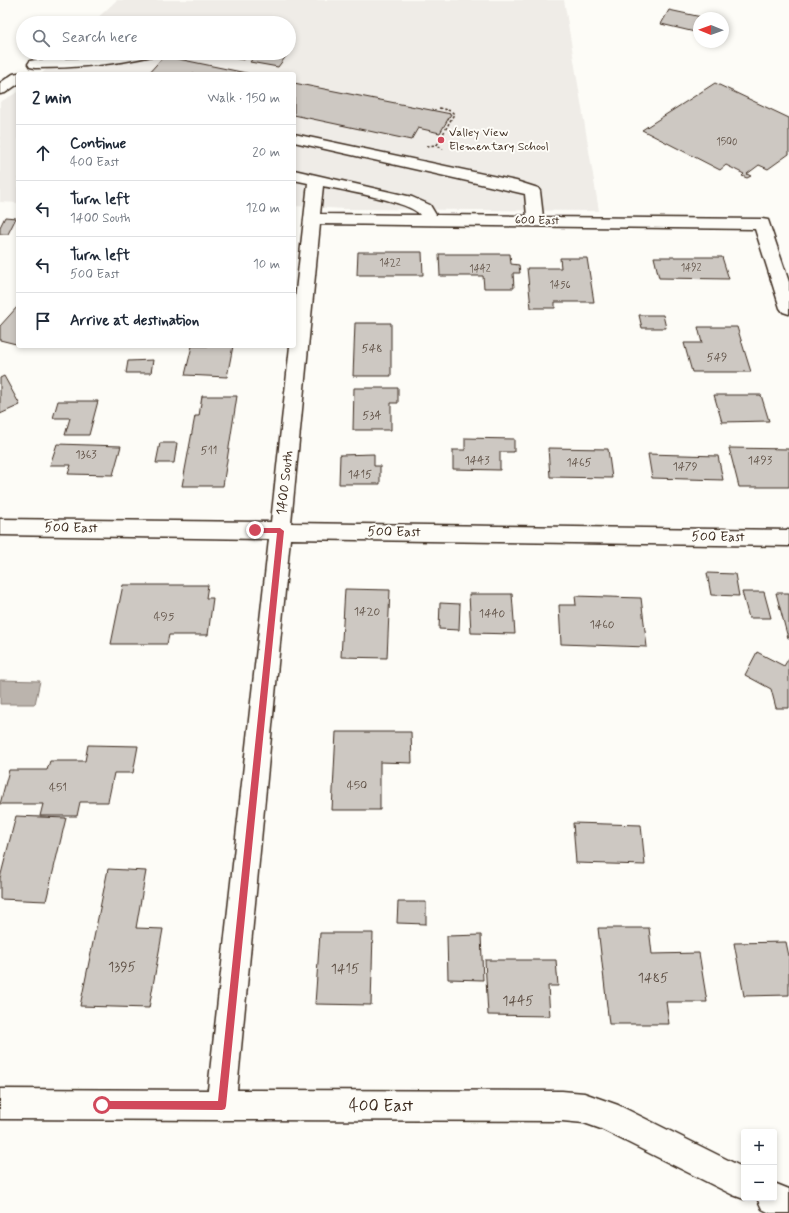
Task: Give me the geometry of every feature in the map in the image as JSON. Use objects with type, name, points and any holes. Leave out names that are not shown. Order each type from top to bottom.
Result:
[{"type":"street","points":[[25,72],[40,60]]},
{"type":"street","points":[[35,64],[72,64],[108,60]]},
{"type":"street","points":[[0,90],[16,78]]},
{"type":"street","points":[[296,138],[532,191],[536,221]]},
{"type":"street","points":[[296,175],[406,200],[424,208],[431,220]]},
{"type":"street","name":"1400 South","points":[[222,1106],[316,180]]},
{"type":"street","name":"600 East","points":[[312,219],[762,224],[789,308]]},
{"type":"street","name":"500 East","points":[[0,527],[789,538]]},
{"type":"street","name":"400 East","points":[[0,1104],[222,1106],[562,1106],[584,1108],[607,1116],[741,1183]]},
{"type":"street","points":[[777,1200],[789,1206]]},
{"type":"path","points":[[439,108],[451,111],[454,114],[437,145],[443,149]]},
{"type":"shaded area","name":"Valley View Elementary School","points":[[117,0],[564,0],[599,211],[345,209],[296,206],[296,72],[43,72],[57,60],[296,60],[296,16],[100,16]]},
{"type":"shaded area","points":[[16,93],[16,203],[0,202],[0,102]]},
{"type":"shaded area","points":[[0,680],[40,681],[35,704],[0,704]]},
{"type":"building","points":[[669,10],[693,15],[693,32],[661,24]]},
{"type":"building","points":[[160,60],[183,60],[241,72],[150,72]]},
{"type":"building","points":[[252,60],[283,60],[278,67],[250,62]]},
{"type":"building","points":[[296,83],[451,114],[440,133],[418,128],[411,140],[296,115]]},
{"type":"building","points":[[715,83],[789,118],[789,154],[768,169],[759,165],[747,174],[751,176],[747,178],[742,176],[744,174],[726,165],[720,170],[642,130]]},
{"type":"building","points":[[5,217],[16,218],[8,234],[0,234],[0,227]]},
{"type":"building","points":[[358,252],[422,252],[423,275],[357,275]]},
{"type":"building","points":[[439,254],[510,254],[511,264],[519,265],[520,273],[513,273],[514,288],[484,288],[483,276],[440,276]]},
{"type":"building","points":[[654,257],[722,257],[729,279],[659,278]]},
{"type":"building","points":[[560,258],[587,258],[594,302],[555,302],[555,308],[531,308],[527,268],[561,268]]},
{"type":"building","points":[[16,308],[16,344],[0,340],[0,326]]},
{"type":"building","points":[[639,315],[663,315],[666,328],[642,328]]},
{"type":"building","points":[[355,323],[391,323],[391,376],[353,376]]},
{"type":"building","points":[[698,327],[737,327],[751,372],[692,372],[684,343],[702,343]]},
{"type":"building","points":[[192,348],[233,348],[227,377],[185,375]]},
{"type":"building","points":[[153,360],[151,373],[126,373],[128,361]]},
{"type":"building","points":[[4,376],[20,405],[0,414],[0,378]]},
{"type":"building","points":[[354,388],[398,388],[398,403],[391,403],[391,430],[353,430]]},
{"type":"building","points":[[714,395],[761,395],[769,421],[722,422]]},
{"type":"building","points":[[202,396],[237,396],[223,486],[182,486],[195,416],[199,416]]},
{"type":"building","points":[[58,401],[98,401],[89,435],[65,435],[70,418],[53,418]]},
{"type":"building","points":[[465,438],[514,439],[514,452],[500,452],[500,470],[453,469],[453,450],[465,450]]},
{"type":"building","points":[[160,443],[177,443],[174,463],[156,463]]},
{"type":"building","points":[[57,444],[121,446],[113,475],[68,474],[71,465],[50,465]]},
{"type":"building","points":[[548,448],[608,449],[612,478],[550,477]]},
{"type":"building","points":[[729,448],[789,449],[789,487],[739,487]]},
{"type":"building","points":[[374,454],[374,466],[380,466],[380,484],[339,484],[340,455]]},
{"type":"building","points":[[648,454],[718,456],[723,480],[652,478]]},
{"type":"building","points":[[707,573],[735,574],[739,596],[711,595]]},
{"type":"building","points":[[123,585],[208,585],[206,598],[213,598],[208,635],[169,635],[167,644],[111,644]]},
{"type":"building","points":[[345,589],[390,590],[387,658],[341,657]]},
{"type":"building","points":[[742,592],[764,592],[771,618],[749,618]]},
{"type":"building","points":[[776,593],[789,593],[789,638],[788,638]]},
{"type":"building","points":[[469,594],[512,594],[515,634],[471,633]]},
{"type":"building","points":[[575,596],[641,598],[647,647],[561,644],[559,605],[576,605]]},
{"type":"building","points":[[440,603],[460,604],[459,630],[439,629]]},
{"type":"building","points":[[757,652],[784,666],[789,658],[789,708],[776,708],[771,689],[745,675]]},
{"type":"building","points":[[336,732],[411,732],[412,763],[380,762],[380,810],[332,810]]},
{"type":"building","points":[[88,745],[138,746],[133,773],[114,773],[108,802],[80,802],[77,816],[40,816],[43,804],[0,804],[9,770],[47,770],[50,761],[85,761]]},
{"type":"building","points":[[16,816],[66,818],[46,901],[0,899],[0,878]]},
{"type":"building","points":[[573,823],[641,825],[645,865],[576,863]]},
{"type":"building","points":[[108,869],[146,871],[136,928],[163,929],[149,1008],[80,1006]]},
{"type":"building","points":[[398,902],[426,902],[426,924],[397,923]]},
{"type":"building","points":[[598,928],[649,928],[652,954],[699,953],[707,1002],[666,1002],[669,1024],[609,1024]]},
{"type":"building","points":[[320,933],[373,933],[371,1005],[315,1004]]},
{"type":"building","points":[[481,935],[483,980],[448,979],[447,936]]},
{"type":"building","points":[[786,942],[789,956],[789,995],[744,996],[734,943]]},
{"type":"building","points":[[485,960],[556,960],[558,986],[548,986],[550,1016],[488,1015]]},
{"type":"place","name":"Valley View Elementary School","points":[[441,140]]},
{"type":"route","points":[[102,1105],[222,1106],[280,531],[255,530]]}]
